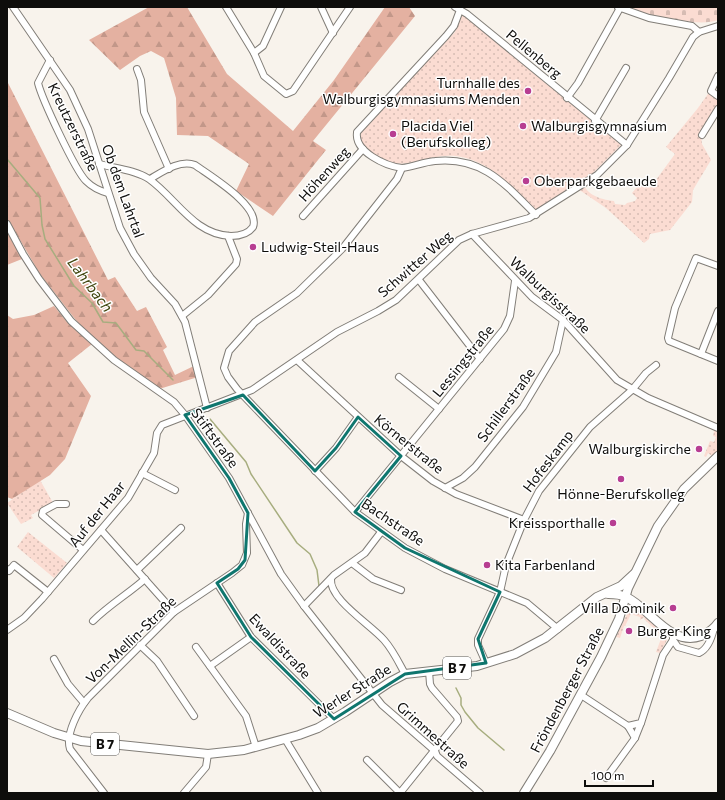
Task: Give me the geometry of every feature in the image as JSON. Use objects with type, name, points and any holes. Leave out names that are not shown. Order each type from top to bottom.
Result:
[{"type":"main road","name":"Werler Straße","points":[[625,596],[634,574],[658,526],[684,489],[718,456]]},
{"type":"main road","name":"Werler Straße","points":[[7,713],[69,738],[97,743],[208,754],[233,752],[256,747],[308,732],[334,719],[390,682],[405,674],[486,663],[507,657],[528,648],[558,629],[603,594],[621,586],[634,574]]},
{"type":"main road","points":[[634,574],[632,594],[639,606]]},
{"type":"main road","points":[[603,594],[616,600],[621,610],[630,605],[639,606]]},
{"type":"main road","points":[[603,594],[625,596],[639,606],[673,637],[695,638],[715,629]]},
{"type":"main road","name":"Fröndenberger Straße","points":[[524,793],[550,751],[581,695],[608,642],[625,596]]},
{"type":"street","name":"Ob dem Lahrtal","points":[[13,7],[66,83],[88,129],[120,228],[134,254],[182,316],[190,337],[206,408]]},
{"type":"street","points":[[226,7],[254,53],[264,76],[286,94],[293,91],[350,7]]},
{"type":"street","points":[[254,53],[263,46],[281,7]]},
{"type":"street","points":[[322,7],[333,33]]},
{"type":"street","points":[[458,8],[456,22],[446,36],[358,129],[356,135],[357,140],[363,149],[382,162],[402,168],[426,162],[451,159],[474,164],[499,179],[536,215]]},
{"type":"street","name":"Pellenberg","points":[[458,8],[595,121],[627,145]]},
{"type":"street","points":[[567,98],[578,83],[619,8],[649,18],[692,26],[699,32],[718,26]]},
{"type":"street","name":"Schwitter Weg","points":[[185,415],[243,395],[337,332],[378,312],[396,300],[419,280],[454,244],[472,234],[522,221],[536,215],[597,175],[627,145],[693,37],[699,32]]},
{"type":"street","name":"Kreutzerstraße","points":[[50,60],[38,83],[54,121],[85,180],[99,190],[108,193]]},
{"type":"street","points":[[595,121],[626,68]]},
{"type":"street","points":[[137,69],[141,80],[144,112],[169,169]]},
{"type":"street","points":[[718,76],[711,91],[718,96]]},
{"type":"street","points":[[702,136],[718,109]]},
{"type":"street","name":"Höhenweg","points":[[303,216],[363,149]]},
{"type":"street","points":[[99,164],[150,180],[195,222],[212,231],[228,236],[246,233],[253,227],[254,220],[251,211],[245,204],[195,165],[186,164],[169,169],[150,180]]},
{"type":"street","name":"Bachstraße","points":[[402,168],[397,179],[342,249],[297,293],[255,322],[229,350],[224,361],[225,373],[243,395],[355,512],[381,532],[405,548],[446,569],[528,603],[558,629]]},
{"type":"street","name":"Stiftstraße","points":[[7,224],[23,254],[39,279],[71,321],[114,360],[174,402],[185,415],[229,478],[281,574],[304,606],[373,694]]},
{"type":"street","name":"Walburgisstraße","points":[[472,234],[515,281],[532,297],[563,320],[617,380],[648,398],[718,428]]},
{"type":"street","points":[[182,316],[208,295],[236,264],[237,259],[228,236]]},
{"type":"street","points":[[718,266],[696,258],[675,308],[669,330],[669,341],[718,361]]},
{"type":"street","points":[[419,280],[480,359]]},
{"type":"street","name":"Lessingstraße","points":[[355,512],[508,324],[512,307],[515,281]]},
{"type":"street","points":[[701,354],[718,311]]},
{"type":"street","name":"Schillerstraße","points":[[445,488],[463,478],[475,467],[523,407],[556,352],[563,320]]},
{"type":"street","name":"Körnerstraße","points":[[297,360],[401,456],[445,488],[456,494],[524,520]]},
{"type":"street","name":"Hofeskamp","points":[[486,663],[478,645],[478,639],[500,592],[506,565],[524,520],[538,491],[590,426],[632,390],[646,372],[656,365]]},
{"type":"street","name":"Lessingstraße","points":[[399,377],[439,410]]},
{"type":"street","name":"Auf der Haar","points":[[7,630],[31,611],[128,498],[154,453],[157,433],[160,427],[165,423],[185,415]]},
{"type":"street","points":[[315,471],[336,448],[358,417]]},
{"type":"street","points":[[142,473],[175,490]]},
{"type":"street","points":[[66,504],[56,504],[43,511],[42,515],[83,550]]},
{"type":"street","name":"Von-Mellin-Straße","points":[[69,738],[84,703],[140,645],[174,612],[238,568],[245,560],[248,546],[246,524],[248,513]]},
{"type":"street","points":[[137,570],[181,528]]},
{"type":"street","points":[[101,530],[174,612]]},
{"type":"street","points":[[304,606],[331,580],[365,553],[381,532]]},
{"type":"street","points":[[352,563],[373,579],[401,590]]},
{"type":"street","points":[[7,569],[9,570],[14,565],[48,592]]},
{"type":"street","points":[[93,621],[106,609],[128,595],[145,579]]},
{"type":"street","points":[[331,580],[330,585],[337,597],[385,641],[405,674]]},
{"type":"street","name":"Ewaldistraße","points":[[217,583],[251,637],[334,719]]},
{"type":"street","points":[[673,637],[678,647],[699,654],[706,648],[715,629]]},
{"type":"street","points":[[210,666],[251,637]]},
{"type":"street","points":[[606,778],[635,738],[663,655],[673,637]]},
{"type":"street","points":[[140,645],[157,661],[194,716]]},
{"type":"street","points":[[196,647],[249,725],[256,747]]},
{"type":"street","points":[[54,659],[68,684],[84,703]]},
{"type":"street","points":[[367,760],[400,793],[458,721],[457,716],[432,688],[430,684],[429,671]]},
{"type":"street","name":"Grimmestraße","points":[[373,694],[382,705],[435,751],[437,756],[480,793]]},
{"type":"street","points":[[581,695],[628,726],[635,738]]},
{"type":"street","points":[[628,726],[641,723]]},
{"type":"street","points":[[69,738],[70,749],[104,793]]},
{"type":"street","points":[[285,739],[318,793]]},
{"type":"street","points":[[184,793],[206,767],[208,754]]},
{"type":"highlighted area","points":[[243,395],[315,471],[336,448],[358,417],[401,456],[355,512],[405,548],[500,592],[478,639],[486,663],[405,674],[334,719],[251,637],[217,583],[238,569],[245,560],[248,513],[229,478],[185,415]]},
{"type":"green space","points":[[149,7],[187,7],[227,74],[293,131],[334,80],[385,7],[409,7],[415,16],[313,141],[326,150],[273,216],[236,191],[249,164],[208,136],[177,135],[176,98],[164,58],[151,51],[140,56],[120,70],[89,40]]},
{"type":"green space","points":[[625,7],[718,7],[718,20],[709,22],[685,21],[645,13]]},
{"type":"green space","points":[[462,14],[621,145],[592,174],[536,211],[496,173],[477,162],[466,158],[451,156],[399,164],[387,161],[374,154],[360,140],[361,130],[455,32]]},
{"type":"green space","points":[[7,81],[108,280],[115,277],[137,311],[146,307],[167,347],[163,350],[175,375],[196,365],[198,377],[156,390],[96,343],[40,274],[7,218]]},
{"type":"green space","points":[[710,91],[718,97],[718,108],[701,135],[702,144],[711,160],[693,190],[692,202],[670,230],[650,234],[649,239],[644,243],[606,208],[578,189],[584,185],[593,195],[606,200],[614,201],[615,204],[625,205],[635,201],[637,198],[632,193],[642,181],[650,188],[675,154],[666,147]]},
{"type":"green space","points":[[467,93],[472,105],[447,115],[443,104]]},
{"type":"green space","points":[[7,231],[22,259],[7,265]]},
{"type":"green space","points":[[54,306],[68,323],[92,344],[68,363],[91,396],[65,459],[50,475],[12,499],[7,497],[7,315],[13,319],[34,315]]},
{"type":"green space","points":[[715,427],[718,428],[718,450],[712,456],[708,453],[706,457],[704,456],[710,441],[714,442],[716,437],[713,436]]},
{"type":"green space","points":[[40,480],[53,503],[31,515],[33,518],[21,524],[7,503]]},
{"type":"green space","points":[[28,532],[67,563],[54,578],[17,547]]},
{"type":"green space","points":[[635,609],[645,617],[640,620],[640,617],[631,614],[624,626],[620,638],[616,637],[627,614]]},
{"type":"green space","points":[[646,617],[667,636],[667,640],[660,653],[656,652],[662,636],[644,619]]},
{"type":"waterway","name":"Lahrbach","points":[[7,159],[40,198],[42,225],[45,239],[74,286],[92,303],[103,322],[116,323],[136,350],[144,351],[173,380]]},
{"type":"waterway","name":"Lahrbach","points":[[210,419],[246,462],[251,474],[297,543],[310,554],[317,570],[319,586]]},
{"type":"waterway","name":"Lahrbach","points":[[456,688],[461,698],[461,705],[465,712],[478,728],[504,750]]},
{"type":"place","name":"Turnhalle des Walburgisgymnasiums Menden","points":[[528,91]]},
{"type":"place","name":"Walburgisgymnasium","points":[[523,126]]},
{"type":"place","name":"Placida Viel (Berufskolleg)","points":[[393,134]]},
{"type":"place","name":"Oberparkgebaeude","points":[[526,181]]},
{"type":"place","name":"Ludwig-Steil-Haus","points":[[253,247]]},
{"type":"place","name":"Walburgiskirche","points":[[699,449]]},
{"type":"place","name":"Hönne-Berufskolleg","points":[[621,479]]},
{"type":"place","name":"Kreissporthalle","points":[[613,523]]},
{"type":"place","name":"Kita Farbenland","points":[[487,565]]},
{"type":"place","name":"Villa Dominik","points":[[673,608]]},
{"type":"place","name":"Burger King","points":[[629,631]]}]
